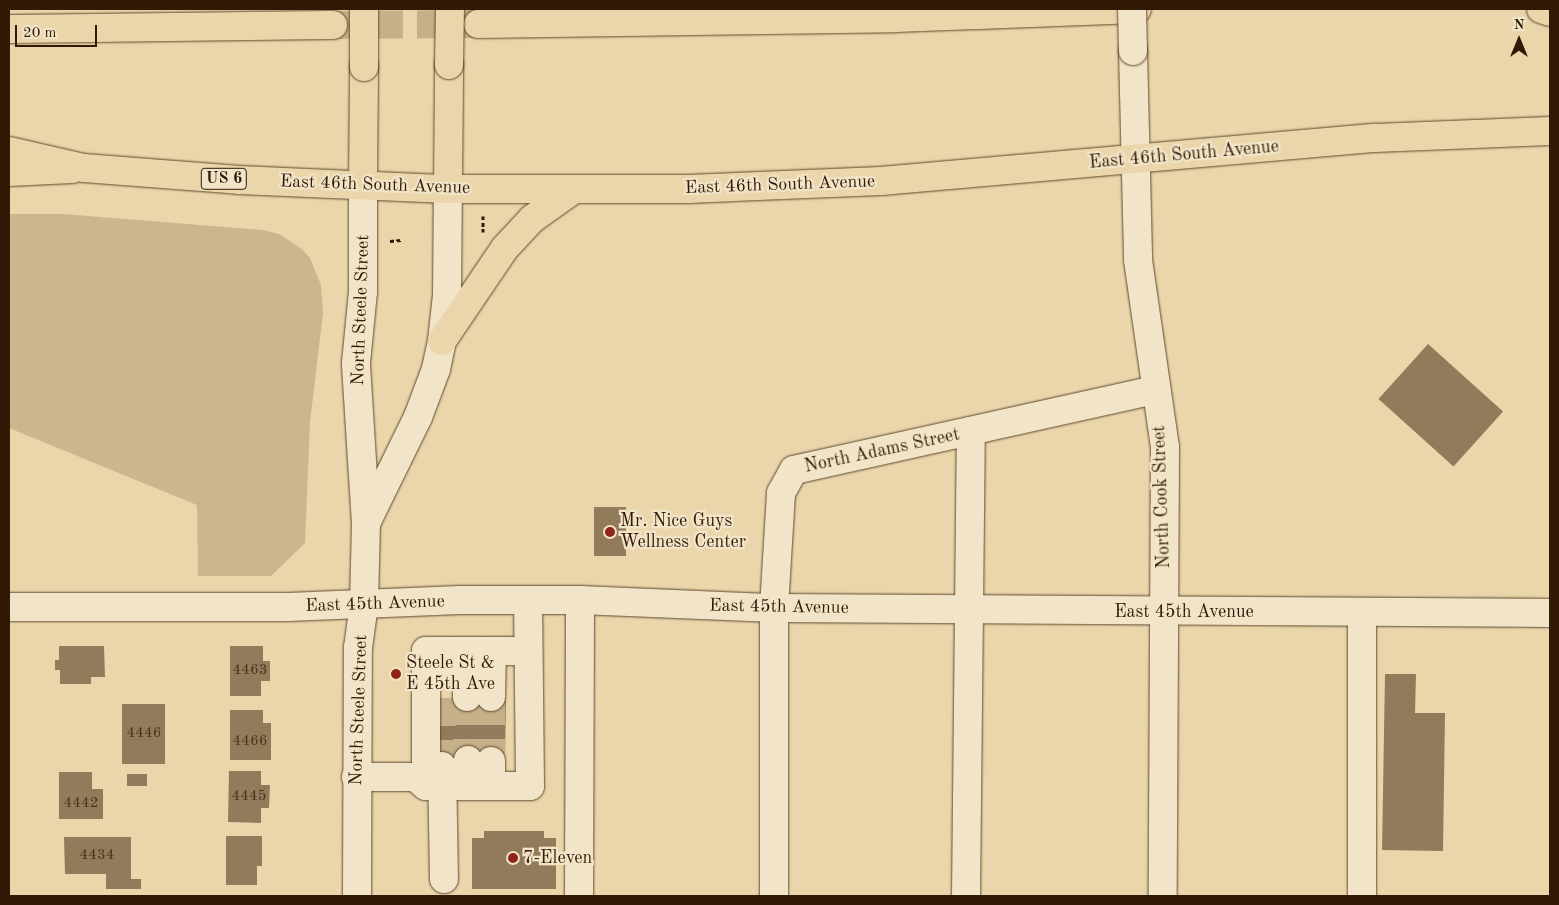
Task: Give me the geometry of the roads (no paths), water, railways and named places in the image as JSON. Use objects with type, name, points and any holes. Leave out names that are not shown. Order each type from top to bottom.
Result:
[{"type":"main road","points":[[363,185],[364,9]]},
{"type":"main road","points":[[448,189],[450,9]]},
{"type":"main road","points":[[478,24],[896,18],[1137,9]]},
{"type":"main road","points":[[1541,9],[1550,12]]},
{"type":"main road","points":[[9,29],[333,24]]},
{"type":"main road","name":"East 46th South Avenue","points":[[9,172],[84,168],[239,180],[448,189],[688,189],[881,181],[1375,138],[1550,131]]},
{"type":"main road","name":"US 6","points":[[9,151],[84,168]]},
{"type":"main road","points":[[442,341],[505,248],[532,218],[573,190]]},
{"type":"street","name":"North Cook Street","points":[[1132,9],[1138,270],[1165,447],[1163,896]]},
{"type":"street","name":"North Steele Street","points":[[357,896],[358,648],[364,604],[366,524],[356,363],[363,292],[363,185]]},
{"type":"street","name":"North Steele Street","points":[[366,524],[418,417],[436,369],[442,341],[446,295],[448,189]]},
{"type":"street","name":"North Adams Street","points":[[774,896],[774,608],[781,493],[794,470],[1156,390]]},
{"type":"street","points":[[966,896],[971,431]]},
{"type":"street","name":"East 45th Avenue","points":[[9,607],[288,607],[460,600],[580,600],[774,608],[1550,613]]},
{"type":"street","points":[[356,778],[415,778],[461,775],[530,786],[528,600]]},
{"type":"street","points":[[579,896],[580,600]]},
{"type":"street","points":[[1362,612],[1362,896]]},
{"type":"street","points":[[444,878],[461,775],[426,651],[528,651]]},
{"type":"street","points":[[467,651],[467,698],[467,651]]},
{"type":"tunnel","points":[[333,25],[474,24]]},
{"type":"tunnel","points":[[467,697],[468,760]]},
{"type":"tunnel","points":[[491,697],[491,761]]},
{"type":"tunnel","points":[[441,698],[442,760]]},
{"type":"place","name":"Mr. Nice Guys Wellness Center","points":[[610,532]]},
{"type":"place","name":"Steele St & E 45th Ave","points":[[396,674]]},
{"type":"place","name":"7-Eleven","points":[[513,858]]}]
